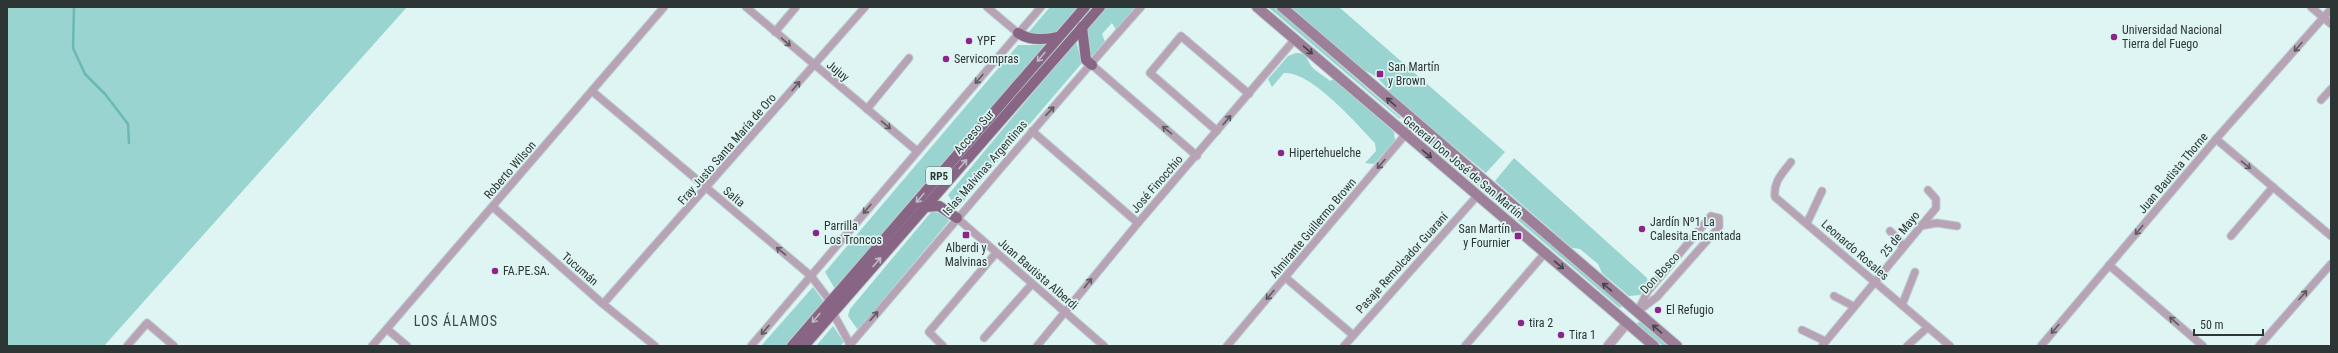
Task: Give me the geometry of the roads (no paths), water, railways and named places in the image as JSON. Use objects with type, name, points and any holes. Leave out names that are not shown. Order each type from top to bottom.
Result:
[{"type":"main road","name":"Acceso Sur","points":[[792,346],[1057,37],[1085,7]]},
{"type":"main road","name":"Acceso Sur","points":[[804,346],[1100,7]]},
{"type":"main road","name":"General Don José de San Martín","points":[[1257,7],[1654,346]]},
{"type":"main road","name":"General Don José de San Martín","points":[[1282,7],[1415,123],[1677,346]]},
{"type":"main road","points":[[1082,27],[1086,60],[1092,65]]},
{"type":"main road","points":[[1018,34],[1026,38],[1037,39],[1057,37]]},
{"type":"main road","points":[[924,207],[939,206],[957,218]]},
{"type":"street","name":"Roberto Wilson","points":[[372,346],[664,7]]},
{"type":"street","name":"Jujuy","points":[[746,7],[814,66],[917,151]]},
{"type":"street","points":[[775,32],[796,7]]},
{"type":"street","name":"Fray Justo Santa María de Oro","points":[[603,304],[865,7]]},
{"type":"street","points":[[987,7],[1018,34]]},
{"type":"street","points":[[751,346],[1041,7]]},
{"type":"street","name":"Islas Malvinas Argentinas","points":[[850,346],[957,218],[1141,7]]},
{"type":"street","points":[[2311,7],[2331,24]]},
{"type":"street","name":"Juan Bautista Thorne","points":[[2041,346],[2216,139],[2331,9]]},
{"type":"street","points":[[1218,131],[1150,73],[1181,36],[1249,94]]},
{"type":"street","name":"José Finocchio","points":[[1037,346],[1138,223],[1197,156],[1295,39]]},
{"type":"street","points":[[867,109],[909,58]]},
{"type":"street","points":[[1092,65],[1197,156]]},
{"type":"street","points":[[2322,100],[2331,89]]},
{"type":"street","name":"Salta","points":[[592,90],[706,189],[810,276],[830,301],[833,313],[850,346]]},
{"type":"street","name":"Almirante Guillermo Brown","points":[[1227,346],[1286,278],[1415,123]]},
{"type":"street","points":[[1032,131],[1138,223]]},
{"type":"street","points":[[2216,139],[2331,236]]},
{"type":"street","name":"Leonardo Rosales","points":[[1791,162],[1776,182],[1774,188],[1775,197],[1927,328],[1950,346]]},
{"type":"street","points":[[2231,236],[2273,187]]},
{"type":"street","name":"25 de Mayo","points":[[1823,344],[1937,204],[1936,199],[1928,190]]},
{"type":"street","points":[[1807,223],[1822,191]]},
{"type":"street","name":"Pasaje Remolcador Guaraní","points":[[1344,346],[1477,196]]},
{"type":"street","name":"Tucumán","points":[[492,206],[603,304],[655,346]]},
{"type":"street","name":"Don Bosco","points":[[1608,346],[1637,312],[1648,291],[1706,224],[1709,218],[1717,217],[1720,220],[1719,227],[1657,297],[1637,312]]},
{"type":"street","name":"Juan Bautista Alberdi","points":[[957,218],[1104,346]]},
{"type":"street","points":[[1920,226],[1937,223],[1957,226]]},
{"type":"street","points":[[1890,232],[1899,240],[1902,247]]},
{"type":"street","points":[[944,346],[929,332],[996,253]]},
{"type":"street","points":[[1465,346],[1544,253]]},
{"type":"street","points":[[2259,346],[2331,264]]},
{"type":"street","points":[[2109,265],[2203,346]]},
{"type":"street","points":[[1902,305],[1915,272]]},
{"type":"street","points":[[1286,278],[1353,335]]},
{"type":"street","points":[[984,338],[1032,284]]},
{"type":"street","points":[[1834,296],[1853,306]]},
{"type":"street","points":[[127,346],[147,323],[174,346]]},
{"type":"street","points":[[1907,346],[1927,328]]},
{"type":"street","points":[[387,329],[407,346]]},
{"type":"street","points":[[1802,330],[1823,344]]},
{"type":"waterway","points":[[74,7],[73,48],[85,74],[105,94],[128,124],[129,143]]},
{"type":"place","name":"Universidad Nacional Tierra del Fuego","points":[[2114,37]]},
{"type":"place","name":"YPF","points":[[969,41]]},
{"type":"place","name":"Servicompras","points":[[946,59]]},
{"type":"place","name":"San Martín y Brown","points":[[1380,74]]},
{"type":"place","name":"Hipertehuelche","points":[[1281,153]]},
{"type":"place","name":"Jardín Nº1 La Calesita Encantada","points":[[1642,229]]},
{"type":"place","name":"Parrilla Los Troncos","points":[[816,233]]},
{"type":"place","name":"Alberdi y Malvinas","points":[[966,235]]},
{"type":"place","name":"San Martín y Fournier","points":[[1518,236]]},
{"type":"place","name":"FA.PE.SA.","points":[[495,271]]},
{"type":"place","name":"El Refugio","points":[[1658,310]]},
{"type":"place","name":"tira 2","points":[[1521,323]]},
{"type":"place","name":"Tira 1","points":[[1561,335]]},
{"type":"district","name":"LOS ÁLAMOS","points":[[456,321]]}]
